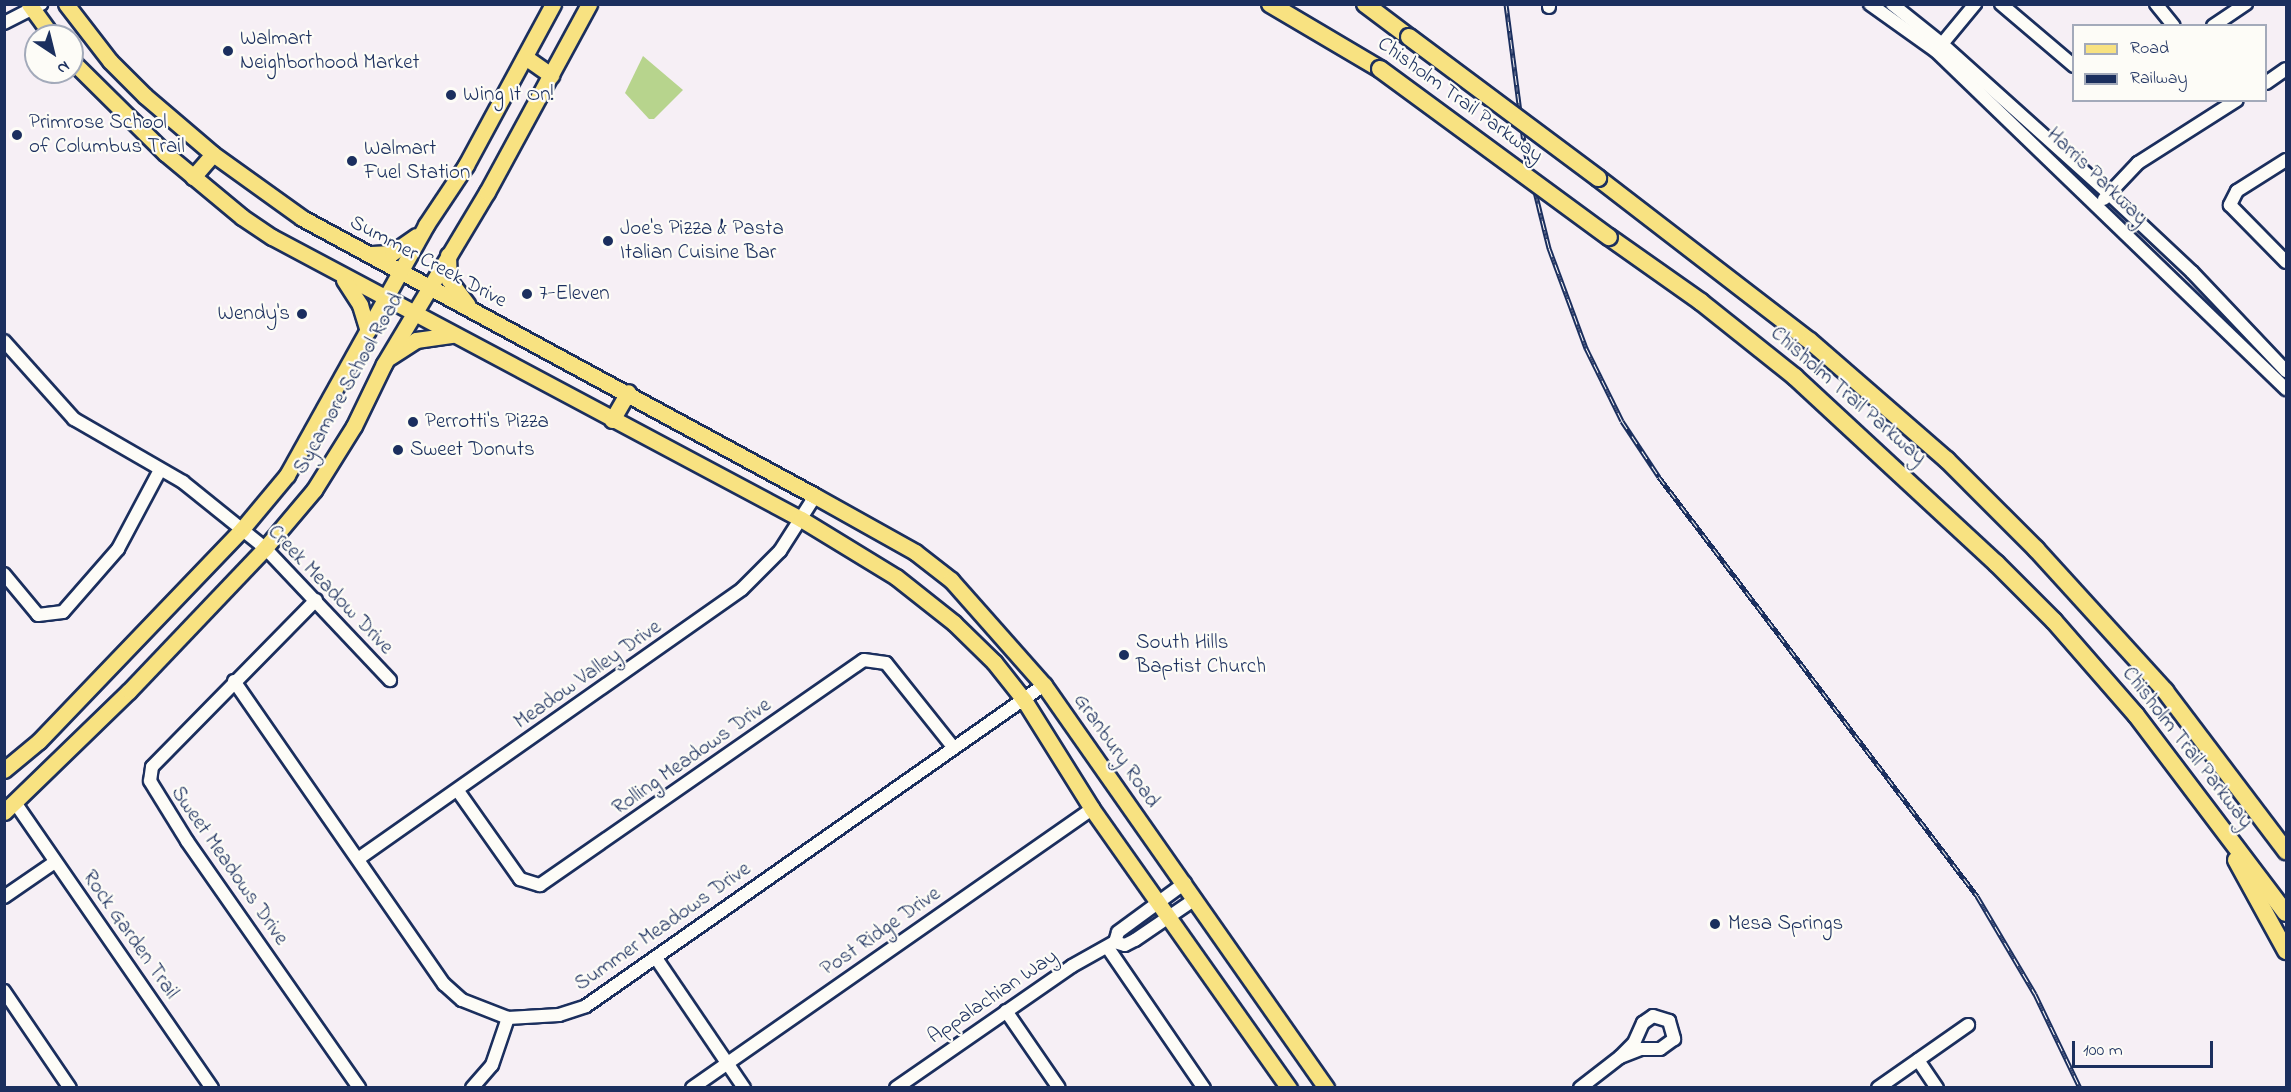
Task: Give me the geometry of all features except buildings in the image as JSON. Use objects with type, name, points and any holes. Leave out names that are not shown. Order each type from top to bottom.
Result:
[{"type":"highway","points":[[1270,4],[1380,69]]},
{"type":"highway","name":"Chisholm Trail Parkway","points":[[1293,4],[1751,341],[1849,423],[2054,621],[2200,796],[2286,913]]},
{"type":"highway","name":"Chisholm Trail Parkway","points":[[1365,4],[1598,178],[1810,341],[1947,460],[2090,607],[2233,776],[2286,851]]},
{"type":"highway","points":[[1375,4],[1409,37]]},
{"type":"highway","points":[[2233,776],[2286,837]]},
{"type":"highway","points":[[2200,796],[2286,951]]},
{"type":"main road","name":"Summer Creek Drive","points":[[66,4],[124,75],[213,154],[302,218],[628,392],[815,496]]},
{"type":"main road","name":"Sycamore School Road","points":[[4,770],[39,741],[242,529],[302,453],[426,225],[466,165],[553,4]]},
{"type":"main road","name":"Sycamore School Road","points":[[10,808],[265,548],[314,490],[354,426],[384,364],[413,314],[487,192],[589,4]]},
{"type":"main road","points":[[34,6],[45,24]]},
{"type":"main road","points":[[525,57],[551,75]]},
{"type":"main road","points":[[84,74],[131,123],[242,217],[340,275],[801,519],[896,577],[954,623],[994,662],[1024,700],[1092,809],[1289,1088]]},
{"type":"main road","points":[[193,177],[213,154]]},
{"type":"main road","points":[[366,253],[381,255],[402,249],[426,225]]},
{"type":"main road","points":[[448,254],[451,284],[472,310]]},
{"type":"main road","points":[[340,275],[357,297],[368,331]]},
{"type":"main road","points":[[384,364],[416,340],[457,335]]},
{"type":"main road","points":[[612,420],[628,392]]},
{"type":"main road","name":"Granbury Road","points":[[815,496],[915,552],[951,580],[1044,685],[1326,1088]]},
{"type":"street","name":"Harris Parkway","points":[[1870,4],[1939,48],[2109,194],[2286,371]]},
{"type":"street","name":"Harris Parkway","points":[[1892,4],[2286,389]]},
{"type":"street","points":[[1939,48],[1975,4]]},
{"type":"street","points":[[2001,4],[2072,65]]},
{"type":"street","points":[[2156,4],[2172,24]]},
{"type":"street","points":[[2216,24],[2246,4]]},
{"type":"street","points":[[4,23],[34,6]]},
{"type":"street","points":[[2267,82],[2286,69]]},
{"type":"street","points":[[2098,205],[2138,163],[2234,102]]},
{"type":"street","points":[[2286,160],[2237,191],[2230,205],[2286,262]]},
{"type":"street","name":"Creek Meadow Drive","points":[[4,341],[74,419],[183,482],[265,548],[390,680]]},
{"type":"street","points":[[4,574],[38,615],[63,612],[117,549],[160,470]]},
{"type":"street","name":"Meadow Valley Drive","points":[[358,859],[458,791],[742,589],[780,551],[815,496]]},
{"type":"street","name":"Sweet Meadows Drive","points":[[316,600],[152,767],[150,781],[187,841],[359,1088]]},
{"type":"street","name":"Rolling Meadows Drive","points":[[458,791],[520,879],[540,885],[864,660],[886,663],[953,747]]},
{"type":"street","name":"Summer Meadows Drive","points":[[234,681],[444,984],[462,1000],[508,1018],[560,1016],[585,1006],[1044,685]]},
{"type":"street","name":"Rock Garden Trail","points":[[10,808],[55,862],[212,1088]]},
{"type":"street","name":"Post Ridge Drive","points":[[692,1088],[1092,809]]},
{"type":"street","points":[[4,897],[55,862]]},
{"type":"street","name":"Appalachian Way","points":[[1111,945],[1118,932],[1185,884]]},
{"type":"street","name":"Appalachian Way","points":[[896,1088],[1072,966],[1111,945],[1125,945],[1136,940],[1195,898]]},
{"type":"street","points":[[1111,945],[1204,1088]]},
{"type":"street","points":[[656,958],[744,1088]]},
{"type":"street","points":[[4,991],[70,1088]]},
{"type":"street","points":[[1006,1011],[1059,1088]]},
{"type":"street","points":[[1580,1088],[1620,1057],[1647,1019],[1659,1016],[1669,1021],[1675,1034],[1666,1047],[1641,1049],[1620,1057]]},
{"type":"street","points":[[472,1088],[492,1065],[508,1018]]},
{"type":"street","points":[[1878,1088],[1968,1025]]},
{"type":"street","points":[[1918,1060],[1937,1088]]},
{"type":"green space","points":[[643,56],[683,90],[654,119],[649,119],[625,93]]},
{"type":"railway","points":[[1506,4],[1525,151],[1549,248],[1586,348],[1622,421],[1659,477],[1977,896],[2035,994],[2080,1088]]},
{"type":"place","name":"Walmart Neighborhood Market","points":[[228,51]]},
{"type":"place","name":"Wing It On!","points":[[451,95]]},
{"type":"place","name":"Primrose School of Columbus Trail","points":[[17,135]]},
{"type":"place","name":"Walmart Fuel Station","points":[[352,161]]},
{"type":"place","name":"Joe's Pizza & Pasta Italian Cuisine Bar","points":[[608,241]]},
{"type":"place","name":"7-Eleven","points":[[527,294]]},
{"type":"place","name":"Wendy's","points":[[302,314]]},
{"type":"place","name":"Perrotti's Pizza","points":[[413,422]]},
{"type":"place","name":"Sweet Donuts","points":[[398,450]]},
{"type":"place","name":"South Hills Baptist Church","points":[[1124,655]]},
{"type":"place","name":"Mesa Springs","points":[[1715,924]]}]
